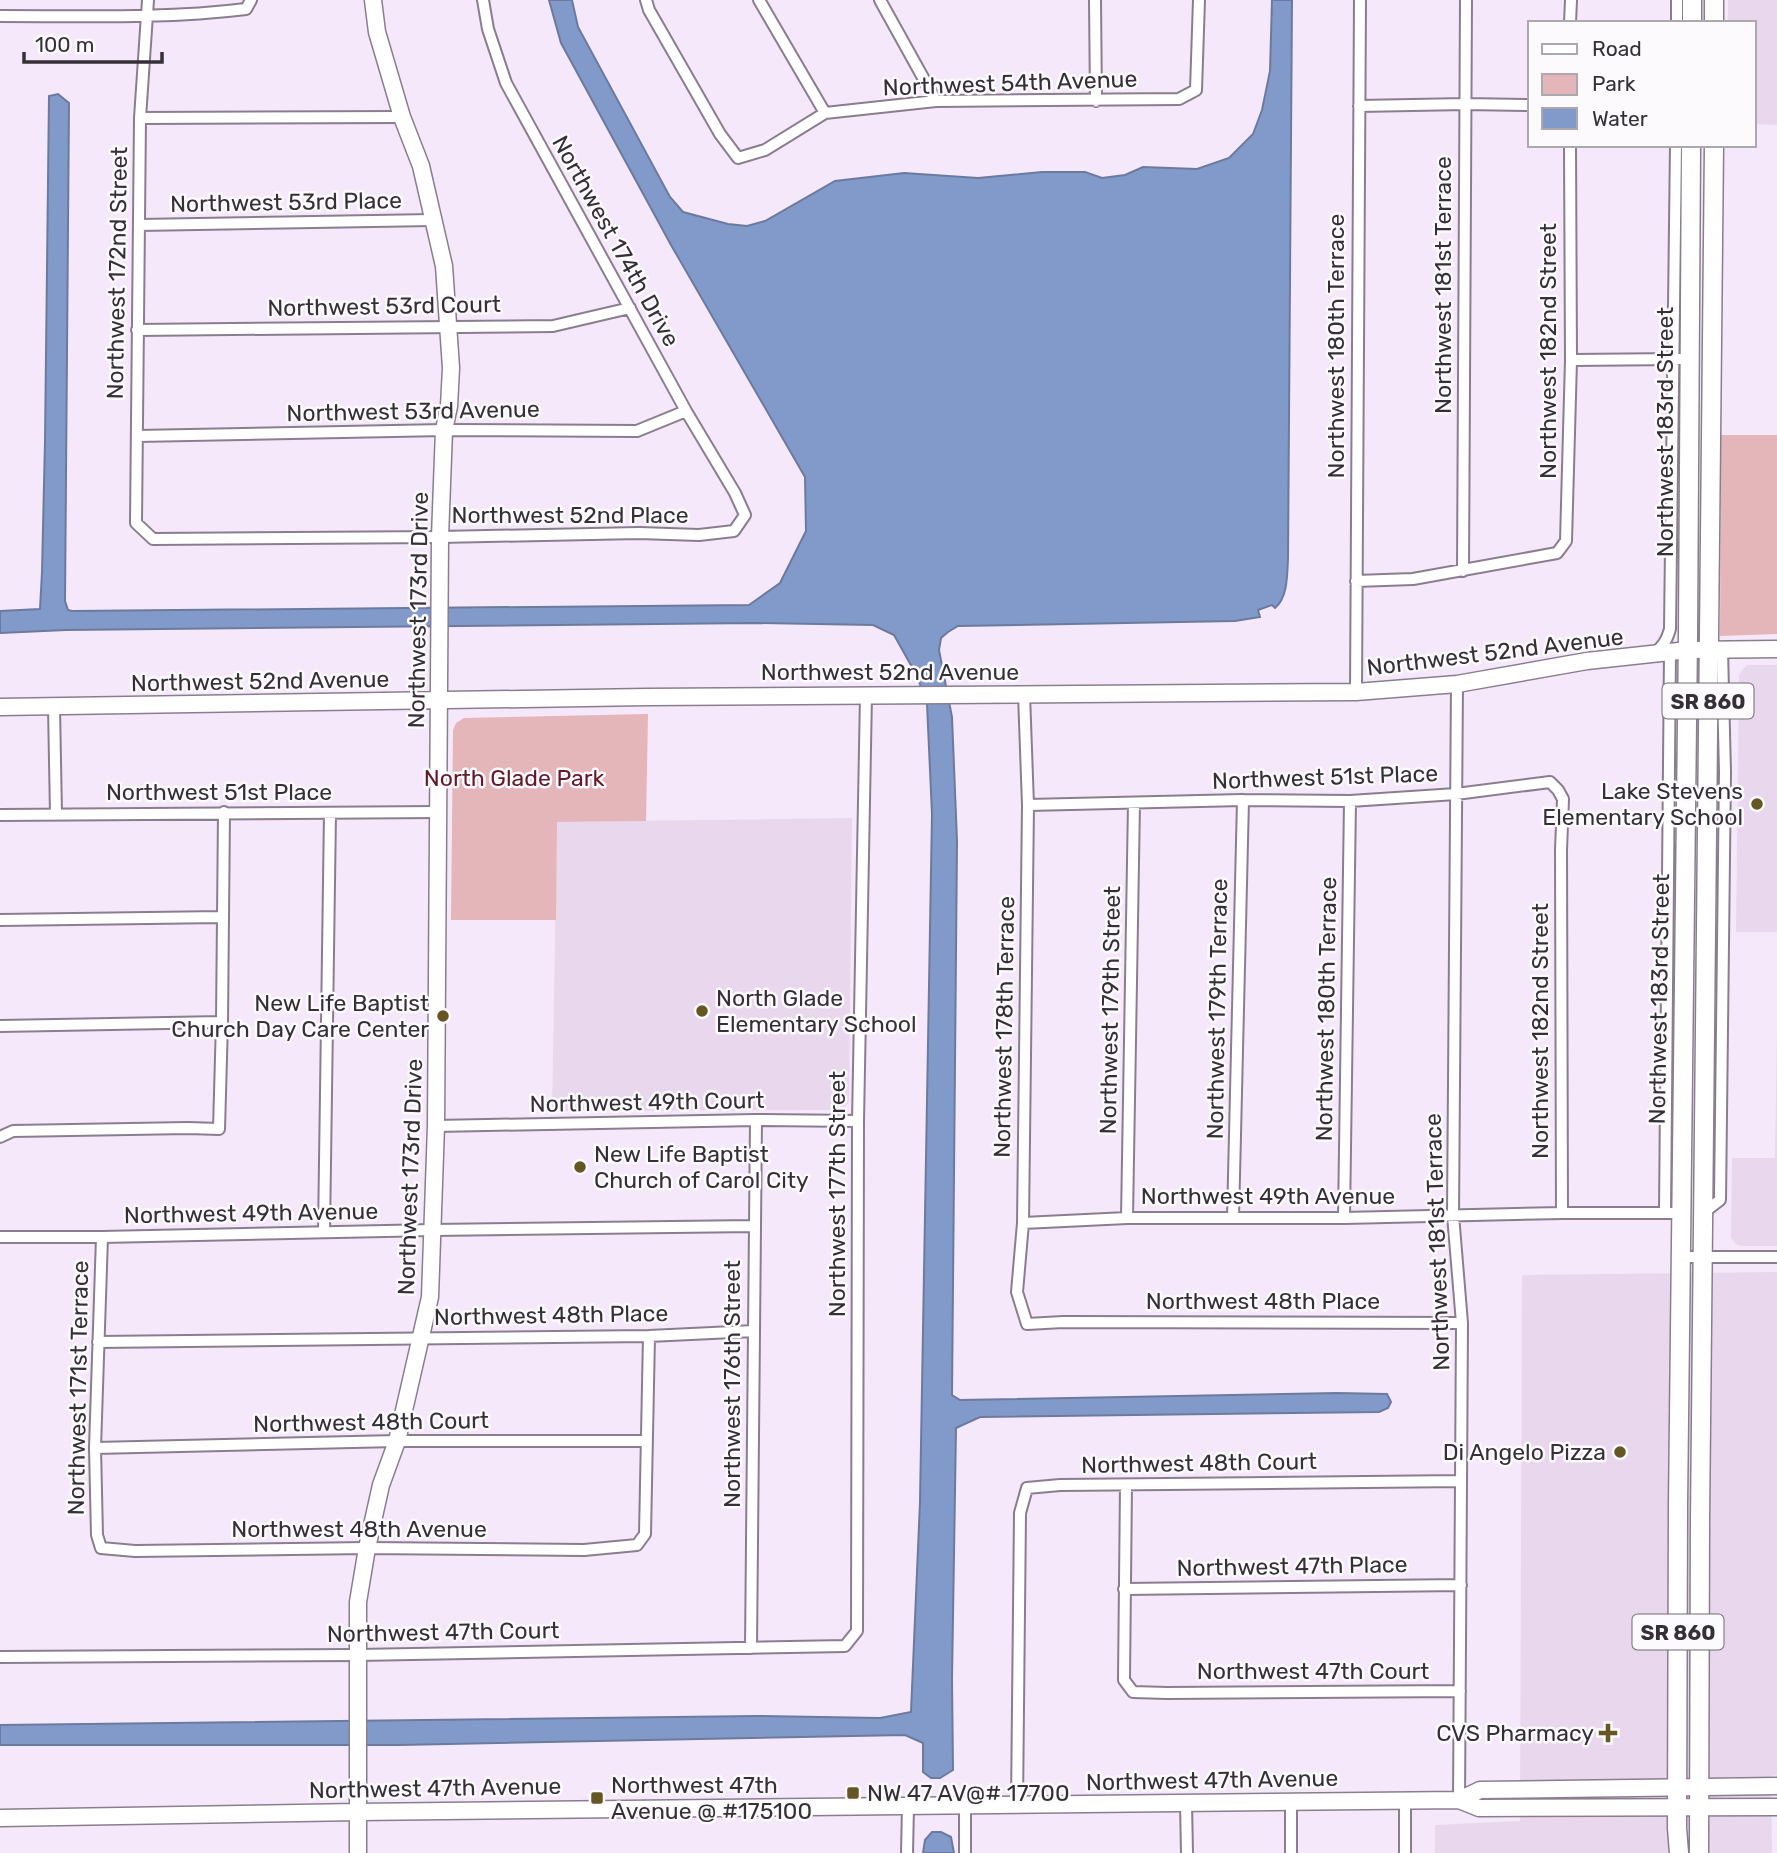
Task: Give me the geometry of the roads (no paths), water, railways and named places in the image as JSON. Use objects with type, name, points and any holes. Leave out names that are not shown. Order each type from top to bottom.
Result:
[{"type":"main road","points":[[1692,0],[1692,21]]},
{"type":"main road","points":[[1714,0],[1714,21]]},
{"type":"main road","name":"Northwest 183rd Street","points":[[1699,1853],[1699,1564],[1706,921],[1715,650],[1713,147]]},
{"type":"main road","points":[[1691,153],[1700,191],[1713,203]]},
{"type":"main road","name":"Northwest 183rd Street","points":[[1679,1853],[1678,1476],[1681,1257],[1673,1212],[1685,889],[1679,652],[1682,359],[1691,153]]},
{"type":"main road","points":[[1685,889],[1693,910],[1706,921]]},
{"type":"main road","points":[[1678,1476],[1689,1506],[1700,1520]]},
{"type":"main road","points":[[1678,1536],[1692,1545],[1699,1564]]},
{"type":"street","name":"Northwest 172nd Street","points":[[148,0],[140,118],[136,523],[153,540]]},
{"type":"street","points":[[0,16],[222,12],[246,9],[251,0]]},
{"type":"street","name":"Northwest 173rd Drive","points":[[358,1853],[358,1602],[381,1485],[397,1441],[429,1297],[436,1126],[440,537],[444,430],[449,406],[451,368],[444,266],[421,166],[402,117],[377,32],[373,0]]},
{"type":"street","name":"Northwest 174th Drive","points":[[483,0],[488,29],[506,83],[686,411],[735,493]]},
{"type":"street","name":"Northwest 54th Avenue","points":[[646,0],[649,10],[720,134],[737,158],[765,150],[825,113],[936,101],[1179,99],[1196,90],[1199,3]]},
{"type":"street","points":[[759,0],[825,113]]},
{"type":"street","points":[[880,0],[936,101]]},
{"type":"street","points":[[1095,0],[1096,101]]},
{"type":"street","name":"Northwest 180th Terrace","points":[[1356,692],[1360,0]]},
{"type":"street","name":"Northwest 181st Terrace","points":[[1463,571],[1466,0]]},
{"type":"street","points":[[1570,21],[1571,0]]},
{"type":"street","points":[[1677,0],[1677,21]]},
{"type":"street","points":[[1359,106],[1528,105]]},
{"type":"street","points":[[140,118],[402,117]]},
{"type":"street","name":"Northwest 182nd Street","points":[[1463,571],[1557,554],[1566,541],[1571,360],[1570,147]]},
{"type":"street","points":[[1652,655],[1662,648],[1670,629],[1682,359],[1676,147]]},
{"type":"street","name":"Northwest 53rd Place","points":[[139,225],[433,220]]},
{"type":"street","name":"Northwest 53rd Court","points":[[137,330],[553,326],[630,309]]},
{"type":"street","points":[[1571,360],[1682,359]]},
{"type":"street","name":"Northwest 53rd Avenue","points":[[137,436],[444,430],[637,431],[686,411]]},
{"type":"street","name":"Northwest 52nd Place","points":[[153,540],[639,533],[699,536],[734,531],[744,515],[735,493]]},
{"type":"street","points":[[1356,581],[1413,579],[1463,571]]},
{"type":"street","name":"Northwest 52nd Avenue","points":[[0,707],[647,696],[1356,692],[1457,684],[1587,661],[1679,652],[1777,649]]},
{"type":"street","points":[[1703,1213],[1720,1200],[1725,772],[1715,650]]},
{"type":"street","points":[[1673,1212],[1679,652]]},
{"type":"street","name":"Northwest 181st Terrace","points":[[1457,684],[1453,1215],[1462,1323],[1459,1800]]},
{"type":"street","name":"Northwest 178th Terrace","points":[[1024,694],[1028,805],[1023,1223],[1017,1292],[1027,1324],[1063,1322]]},
{"type":"street","name":"Northwest 177th Street","points":[[856,1609],[858,1121],[866,695]]},
{"type":"street","points":[[54,707],[56,814]]},
{"type":"street","name":"Northwest 51st Place","points":[[1028,805],[1243,800],[1350,801],[1456,794],[1550,782],[1563,799],[1561,850]]},
{"type":"street","name":"Northwest 179th Terrace","points":[[1233,1218],[1243,800]]},
{"type":"street","name":"Northwest 180th Terrace","points":[[1344,1218],[1350,801]]},
{"type":"street","name":"Northwest 179th Street","points":[[1127,1218],[1135,803]]},
{"type":"street","points":[[0,1137],[13,1131],[219,1129],[224,812]]},
{"type":"street","name":"Northwest 51st Place","points":[[0,815],[438,812]]},
{"type":"street","points":[[324,1232],[330,813]]},
{"type":"street","name":"Northwest 182nd Street","points":[[1561,850],[1562,1213]]},
{"type":"street","points":[[0,920],[222,917]]},
{"type":"street","points":[[1706,921],[1724,926]]},
{"type":"street","points":[[0,1026],[222,1022]]},
{"type":"street","name":"Northwest 49th Court","points":[[436,1126],[756,1120],[858,1121]]},
{"type":"street","name":"Northwest 176th Street","points":[[751,1648],[756,1120]]},
{"type":"street","name":"Northwest 49th Avenue","points":[[1023,1223],[1127,1218],[1344,1218],[1673,1212]]},
{"type":"street","name":"Northwest 49th Avenue","points":[[0,1237],[754,1226]]},
{"type":"street","name":"Northwest 171st Terrace","points":[[102,1237],[95,1448],[97,1535],[101,1548],[135,1552]]},
{"type":"street","points":[[1681,1257],[1777,1257]]},
{"type":"street","name":"Northwest 48th Place","points":[[1063,1322],[1462,1323]]},
{"type":"street","name":"Northwest 48th Place","points":[[98,1342],[649,1336],[754,1331]]},
{"type":"street","name":"Northwest 48th Avenue","points":[[135,1552],[367,1548],[584,1550],[637,1545],[645,1534],[649,1336]]},
{"type":"street","name":"Northwest 48th Court","points":[[95,1448],[397,1441],[647,1441]]},
{"type":"street","name":"Northwest 48th Court","points":[[1017,1804],[1020,1513],[1027,1488],[1059,1485],[1461,1481]]},
{"type":"street","points":[[1124,1589],[1126,1485]]},
{"type":"street","name":"Northwest 47th Place","points":[[1124,1589],[1461,1585]]},
{"type":"street","name":"Northwest 47th Court","points":[[1124,1589],[1124,1680],[1133,1692],[1460,1691]]},
{"type":"street","name":"Northwest 47th Court","points":[[0,1657],[358,1655],[845,1646],[857,1632],[856,1609]]},
{"type":"street","name":"Northwest 47th Avenue","points":[[1459,1800],[1480,1790],[1777,1786]]},
{"type":"street","points":[[1405,1800],[1405,1853]]},
{"type":"street","name":"Northwest 47th Avenue","points":[[0,1818],[1405,1800],[1459,1800],[1479,1808],[1777,1807]]},
{"type":"street","points":[[1291,1801],[1291,1853]]},
{"type":"street","points":[[1186,1803],[1186,1853]]},
{"type":"street","points":[[965,1805],[965,1853]]},
{"type":"street","points":[[907,1853],[908,1806]]},
{"type":"water","points":[[549,0],[572,0],[578,27],[670,197],[683,212],[728,224],[747,226],[765,221],[835,181],[904,173],[978,178],[1042,172],[1085,172],[1102,178],[1125,175],[1143,167],[1197,169],[1229,158],[1253,134],[1262,110],[1270,71],[1272,0],[1292,0],[1288,559],[1282,598],[1275,608],[1272,605],[1258,610],[1260,617],[1235,621],[958,626],[941,638],[939,650],[952,717],[957,841],[952,1395],[960,1400],[1337,1393],[1387,1394],[1391,1402],[1388,1408],[1379,1412],[980,1417],[956,1428],[953,1770],[940,1778],[931,1778],[923,1772],[923,1743],[905,1735],[399,1745],[0,1745],[0,1725],[757,1716],[880,1718],[911,1712],[920,1502],[932,814],[927,704],[917,676],[894,635],[873,625],[755,623],[66,630],[0,633],[0,611],[40,609],[49,96],[58,94],[69,103],[65,601],[68,610],[749,605],[780,583],[806,531],[805,477],[671,245],[561,43]]},
{"type":"water","points":[[932,1832],[941,1832],[951,1837],[954,1853],[923,1853],[925,1840]]},
{"type":"place","name":"Lake Stevens Elementary School","points":[[1757,804]]},
{"type":"place","name":"North Glade Elementary School","points":[[702,1011]]},
{"type":"place","name":"New Life Baptist Church Day Care Center","points":[[443,1016]]},
{"type":"place","name":"New Life Baptist Church of Carol City","points":[[580,1167]]},
{"type":"place","name":"Di Angelo Pizza","points":[[1620,1452]]},
{"type":"place","name":"CVS Pharmacy","points":[[1608,1733]]},
{"type":"place","name":"NW 47 AV@# 17700","points":[[853,1793]]},
{"type":"place","name":"Northwest 47th Avenue @ #175100","points":[[597,1798]]},
{"type":"park label","name":"North Glade Park","points":[[514,778]]}]
